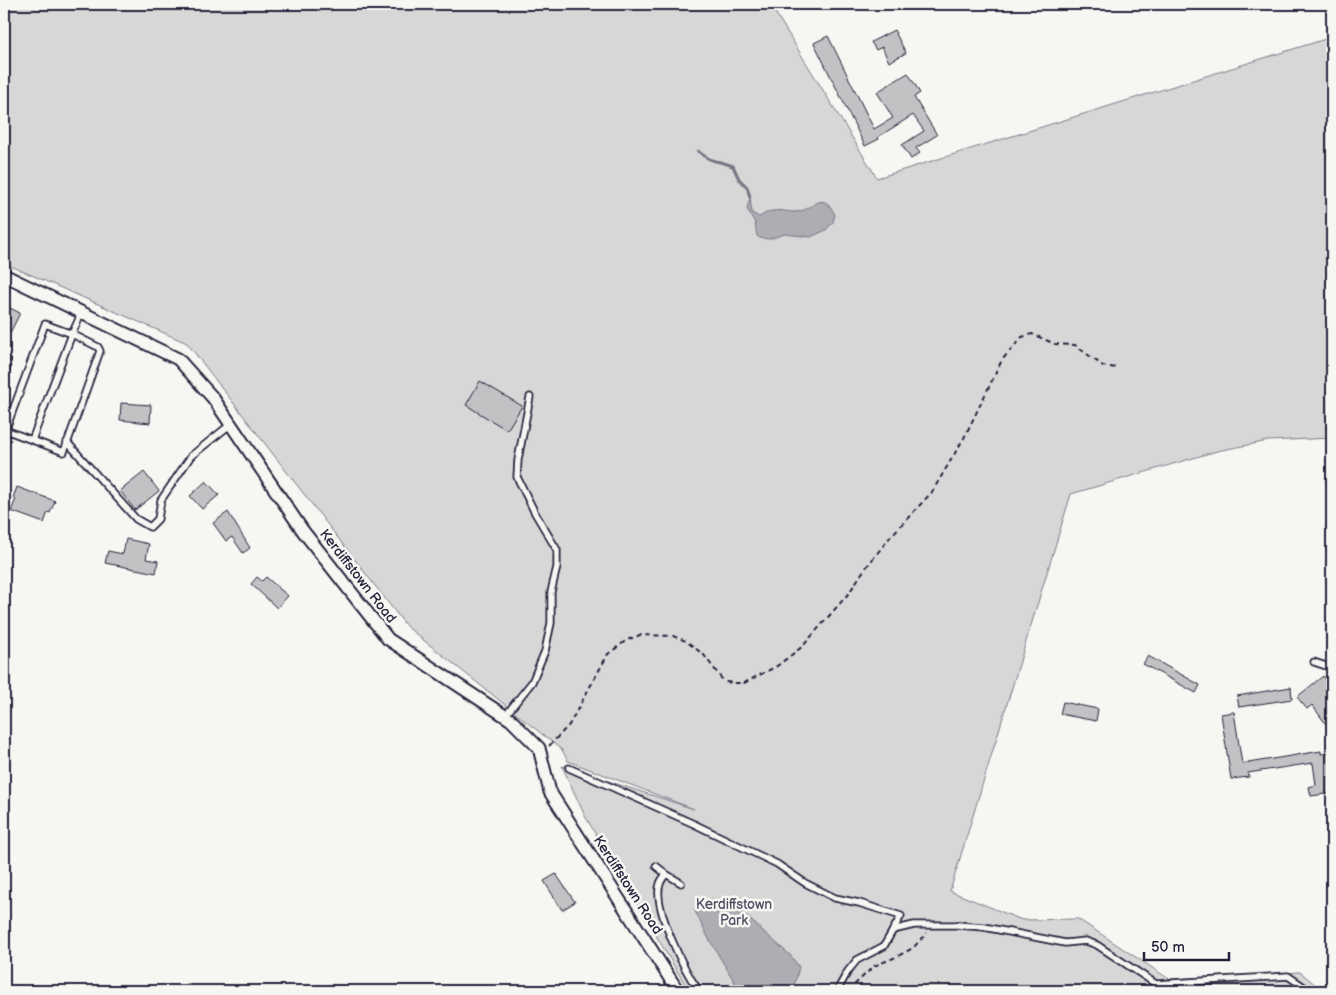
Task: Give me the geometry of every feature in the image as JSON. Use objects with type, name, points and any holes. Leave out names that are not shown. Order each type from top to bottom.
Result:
[{"type":"street","name":"Kerdiffstown Road","points":[[4,274],[178,359],[213,398],[303,531],[388,639],[506,716],[539,748],[550,792],[678,991]]},
{"type":"lane","points":[[32,440],[82,312]]},
{"type":"lane","points":[[45,324],[72,334],[98,347],[100,352],[64,452],[32,440],[8,432],[7,426],[45,324]]},
{"type":"lane","points":[[506,716],[532,682],[545,651],[551,623],[550,592],[557,567],[557,550],[535,513],[517,477],[518,460],[530,397]]},
{"type":"lane","points":[[67,442],[136,519],[150,527],[158,519],[161,500],[191,456],[231,424]]},
{"type":"lane","points":[[1314,662],[1332,668]]},
{"type":"lane","points":[[569,768],[694,824],[777,864],[805,883],[835,898],[901,916],[884,946],[857,960],[848,971],[837,991]]},
{"type":"lane","points":[[656,866],[681,883]]},
{"type":"lane","points":[[666,874],[660,883],[658,900],[669,934],[693,983],[699,991]]},
{"type":"lane","points":[[893,930],[914,925],[933,924],[984,927],[1066,943],[1086,940],[1156,984],[1288,976],[1310,991]]},
{"type":"path","points":[[541,756],[569,725],[608,654],[627,640],[640,635],[673,636],[686,641],[704,655],[721,678],[726,682],[734,684],[744,683],[777,666],[804,646],[848,593],[891,536],[932,492],[964,438],[1002,360],[1022,337],[1032,334],[1055,344],[1075,345],[1103,366],[1117,368]]},
{"type":"path","points":[[4,352],[11,358],[12,366],[4,386]]},
{"type":"path","points":[[847,991],[874,966],[913,948],[933,924]]},
{"type":"green space","name":"Kerdiffstown Park","points":[[4,4],[770,4],[877,178],[1332,37],[1332,438],[1268,441],[1217,451],[1071,494],[950,891],[1022,920],[1078,919],[1169,979],[1300,972],[1323,991],[689,991],[585,816],[562,766],[694,809],[568,761],[562,750],[407,627],[187,343],[4,263]]},
{"type":"shaded area","points":[[750,197],[752,213],[759,217],[771,211],[798,212],[823,201],[831,207],[835,215],[833,222],[826,230],[811,237],[785,234],[769,239],[760,238],[757,236],[755,223],[747,209]]},
{"type":"shaded area","points":[[713,899],[746,916],[791,956],[799,967],[795,983],[783,991],[740,991],[706,934],[695,911],[700,903]]},
{"type":"building","points":[[894,30],[906,53],[889,62],[882,47],[876,50],[871,42]]},
{"type":"building","points":[[828,36],[874,129],[893,118],[877,92],[908,73],[920,93],[914,97],[937,135],[916,148],[920,153],[911,159],[902,145],[924,131],[913,115],[878,137],[879,139],[865,146],[814,43]]},
{"type":"building","points":[[8,307],[20,313],[10,333],[4,330],[4,316]]},
{"type":"building","points":[[480,381],[522,406],[507,430],[466,405]]},
{"type":"building","points":[[121,403],[151,405],[150,423],[120,420]]},
{"type":"building","points":[[144,472],[159,491],[135,510],[120,491]]},
{"type":"building","points":[[206,481],[219,495],[202,509],[190,496]]},
{"type":"building","points":[[17,487],[55,501],[44,523],[11,511],[16,499],[13,498]]},
{"type":"building","points":[[228,512],[250,548],[243,553],[232,537],[226,541],[213,523]]},
{"type":"building","points":[[126,539],[149,544],[146,559],[158,561],[156,573],[105,563],[108,551],[123,554]]},
{"type":"building","points":[[257,577],[262,581],[266,577],[288,596],[277,608],[251,584]]},
{"type":"building","points":[[1148,656],[1200,685],[1196,693],[1143,664]]},
{"type":"building","points":[[1323,676],[1332,688],[1332,719],[1326,724],[1312,705],[1307,709],[1297,697]]},
{"type":"building","points":[[1291,687],[1292,699],[1239,707],[1237,696]]},
{"type":"building","points":[[1063,702],[1098,709],[1096,721],[1060,714]]},
{"type":"building","points":[[1234,712],[1242,764],[1321,751],[1321,754],[1332,753],[1332,793],[1311,796],[1309,787],[1316,785],[1313,763],[1248,773],[1249,777],[1231,779],[1221,714]]},
{"type":"building","points":[[556,874],[575,902],[562,910],[544,881]]},
{"type":"waterway","points":[[698,151],[711,159],[733,166],[739,179],[747,187],[750,197]]}]
